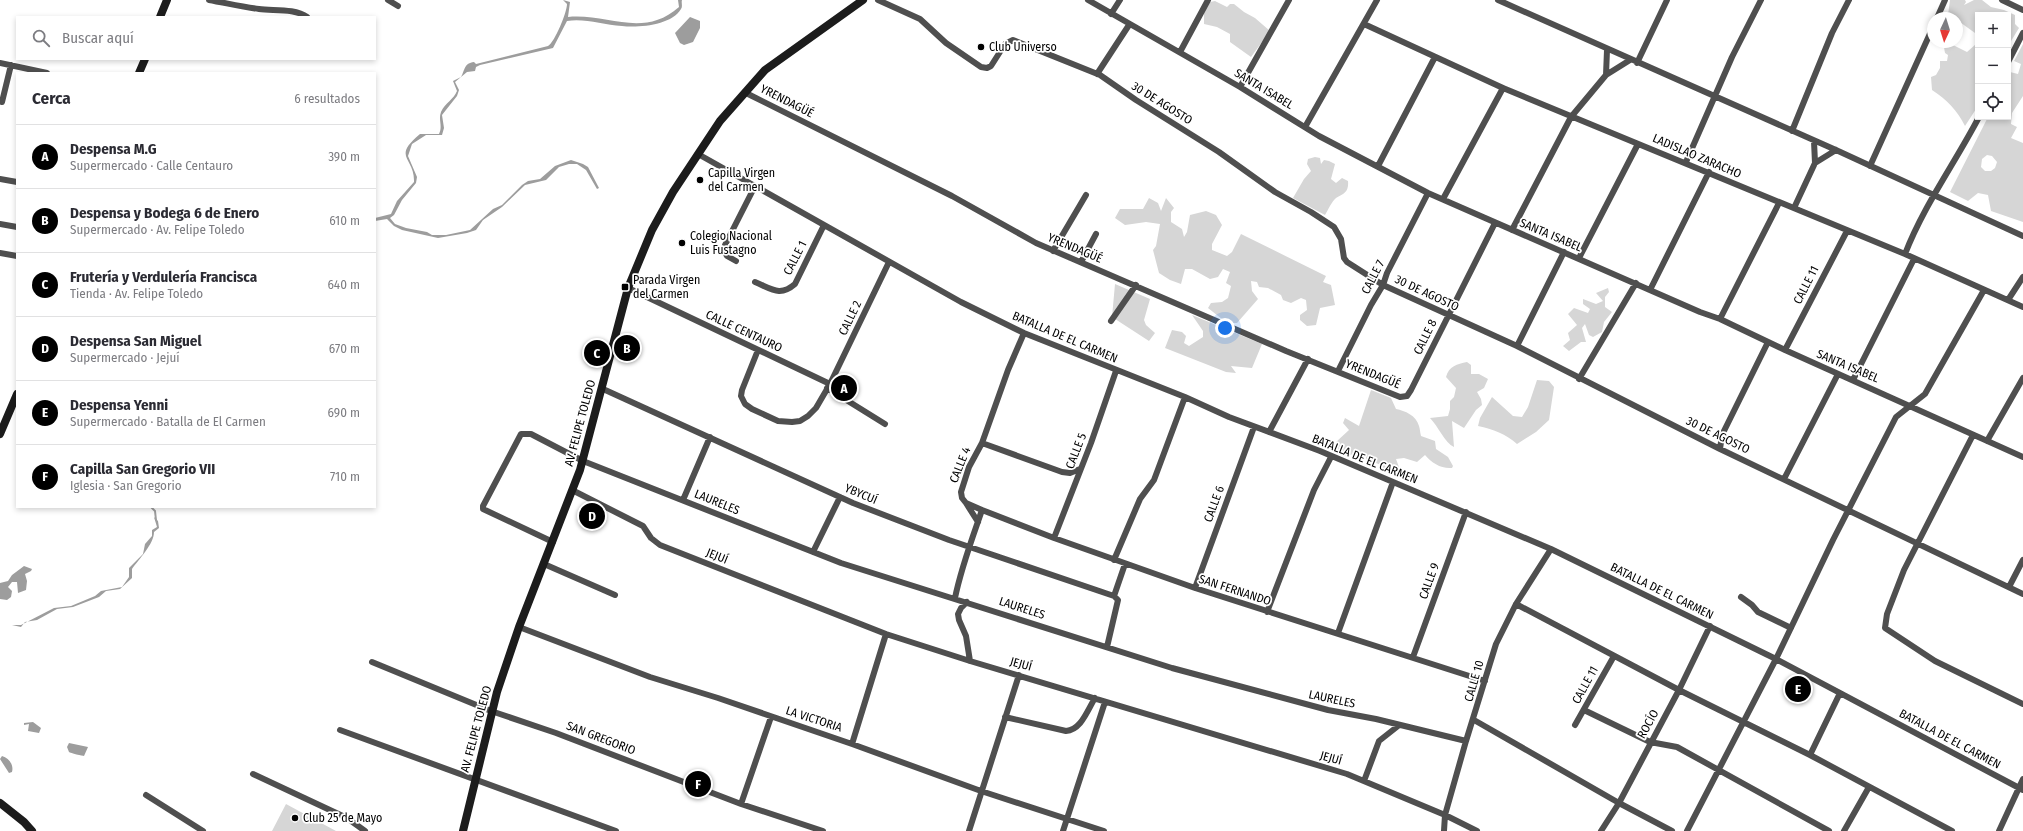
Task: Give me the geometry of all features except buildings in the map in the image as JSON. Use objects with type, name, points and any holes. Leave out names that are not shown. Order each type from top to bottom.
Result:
[{"type":"main road","points":[[160,16],[166,0]]},
{"type":"main road","name":"AV. FELIPE TOLEDO","points":[[463,831],[491,711],[519,627],[583,461],[603,389],[628,288],[652,230],[673,192],[720,121],[765,70],[863,0]]},
{"type":"main road","points":[[139,72],[145,60]]},
{"type":"main road","points":[[0,434],[16,396]]},
{"type":"main road","points":[[0,804],[24,822],[32,831]]},
{"type":"street","points":[[209,0],[257,9],[293,12],[304,14],[306,16]]},
{"type":"street","points":[[388,0],[398,6]]},
{"type":"street","name":"30 DE AGOSTO","points":[[878,0],[920,19],[946,43],[981,67],[988,68],[991,66],[1005,44],[1014,40],[1097,74],[1219,152],[1276,192],[1334,227],[1342,239],[1344,258],[1347,262],[1383,285],[1517,346],[1579,379],[1720,449],[2023,594]]},
{"type":"street","name":"SANTA ISABEL","points":[[1088,0],[1129,25],[1180,52],[1240,87],[1305,127],[1428,193],[1700,312],[1720,319],[1785,350],[2023,457]]},
{"type":"street","points":[[1112,14],[1120,0]]},
{"type":"street","points":[[1180,52],[1208,0]]},
{"type":"street","points":[[1240,87],[1289,0]]},
{"type":"street","points":[[1305,127],[1377,0]]},
{"type":"street","points":[[1498,0],[1630,60],[1836,150],[2023,236]]},
{"type":"street","points":[[1637,63],[1666,0]]},
{"type":"street","points":[[1686,162],[1732,57],[1761,0]]},
{"type":"street","points":[[1792,131],[1832,33],[1849,0]]},
{"type":"street","points":[[1940,12],[1945,0]]},
{"type":"street","points":[[2002,0],[2023,10]]},
{"type":"street","name":"LADISLAO ZARACHO","points":[[1364,24],[1503,88],[1571,117],[1686,162],[1778,203],[1794,208],[1905,254],[2023,307]]},
{"type":"street","points":[[1097,74],[1129,25]]},
{"type":"street","points":[[2011,56],[2023,33]]},
{"type":"street","points":[[1870,166],[1927,40]]},
{"type":"street","points":[[1606,74],[1608,50]]},
{"type":"street","points":[[1378,166],[1435,57]]},
{"type":"street","points":[[1512,230],[1571,117],[1606,74],[1630,60]]},
{"type":"street","points":[[0,63],[42,72]]},
{"type":"street","points":[[2,102],[11,65]]},
{"type":"street","points":[[1443,199],[1503,88]]},
{"type":"street","name":"YRENDAGÜÉ","points":[[746,93],[952,196],[1053,251],[1354,379],[1400,397],[1407,396]]},
{"type":"street","points":[[1905,254],[1933,195],[1965,145],[1978,120]]},
{"type":"street","points":[[1794,208],[1815,163],[1814,141]]},
{"type":"street","points":[[1579,258],[1638,144]]},
{"type":"street","points":[[1815,163],[1836,150]]},
{"type":"street","name":"BATALLA DE EL CARMEN","points":[[698,154],[961,302],[1024,333],[1393,482],[1551,549],[1776,659],[2021,789]]},
{"type":"street","points":[[1650,290],[1709,172]]},
{"type":"street","points":[[0,179],[16,182]]},
{"type":"street","points":[[736,261],[727,256],[724,252],[725,245],[755,186]]},
{"type":"street","name":"CALLE 7","points":[[1338,371],[1371,305],[1383,285],[1387,273],[1428,193]]},
{"type":"street","points":[[1053,251],[1086,195]]},
{"type":"street","points":[[1720,319],[1778,203]]},
{"type":"street","name":"CALLE 8","points":[[1407,396],[1495,222]]},
{"type":"street","points":[[0,224],[16,227]]},
{"type":"street","name":"CALLE 1","points":[[755,282],[777,291],[787,290],[795,284],[824,226]]},
{"type":"street","name":"CALLE 11","points":[[1785,350],[1847,231]]},
{"type":"street","points":[[1081,262],[1096,234]]},
{"type":"street","points":[[1517,346],[1564,252]]},
{"type":"street","points":[[0,253],[16,256]]},
{"type":"street","points":[[1853,380],[1914,259]]},
{"type":"street","name":"CALLE 2","points":[[758,350],[741,396],[745,404],[752,409],[778,421],[800,421],[816,408],[889,262]]},
{"type":"street","points":[[2008,300],[2023,277]]},
{"type":"street","points":[[1579,379],[1636,283]]},
{"type":"street","points":[[1111,321],[1136,285]]},
{"type":"street","name":"CALLE CENTAURO","points":[[628,288],[758,350],[828,386],[885,424]]},
{"type":"street","points":[[1687,831],[1776,659],[1790,628],[1896,417],[1925,394],[1984,290]]},
{"type":"street","name":"CALLE 4","points":[[966,503],[962,498],[961,492],[969,467],[982,443],[1008,370],[1024,333]]},
{"type":"street","points":[[1720,449],[1722,435],[1768,342]]},
{"type":"street","points":[[1268,432],[1308,359]]},
{"type":"street","name":"CALLE 5","points":[[1054,538],[1112,386],[1116,371]]},
{"type":"street","points":[[1784,479],[1838,374]]},
{"type":"street","points":[[1987,441],[2023,378]]},
{"type":"street","name":"YBYCUÍ","points":[[603,389],[840,497],[949,540],[970,546],[1116,598]]},
{"type":"street","points":[[1114,560],[1140,500],[1154,480],[1185,398]]},
{"type":"street","name":"CALLE 6","points":[[1195,588],[1254,427]]},
{"type":"street","name":"LAURELES","points":[[553,542],[485,511],[483,506],[521,434],[530,434],[583,461],[813,552],[1172,668],[1273,696],[1466,741]]},
{"type":"street","points":[[1973,435],[1916,543],[1887,614],[1885,628],[1935,661],[2023,704]]},
{"type":"street","points":[[683,500],[710,437]]},
{"type":"street","points":[[982,443],[1062,472],[1070,473],[1080,469]]},
{"type":"street","points":[[1267,612],[1314,490],[1331,457]]},
{"type":"street","points":[[1338,633],[1393,482]]},
{"type":"street","name":"JEJUÍ","points":[[572,490],[643,526],[651,538],[660,545],[886,634],[1105,702],[1214,733],[1347,774],[1445,815],[1477,831]]},
{"type":"street","points":[[813,552],[840,497]]},
{"type":"street","points":[[955,598],[961,569],[982,510],[966,503]]},
{"type":"street","points":[[966,503],[978,522]]},
{"type":"street","name":"SAN FERNANDO","points":[[982,510],[1114,560],[1195,588],[1485,681]]},
{"type":"street","name":"CALLE 9","points":[[1413,657],[1466,512]]},
{"type":"street","name":"CALLE 10","points":[[1444,831],[1445,815],[1496,644],[1516,604],[1551,549]]},
{"type":"street","points":[[2009,587],[2023,560]]},
{"type":"street","points":[[544,564],[615,595]]},
{"type":"street","points":[[1107,646],[1116,598],[1126,564]]},
{"type":"street","points":[[1741,597],[1752,604],[1758,612],[1790,628]]},
{"type":"street","points":[[967,602],[958,614],[966,636],[970,661]]},
{"type":"street","points":[[1516,604],[1679,690],[1810,755],[1952,831]]},
{"type":"street","name":"ROCÍO","points":[[1601,831],[1619,803],[1650,742],[1679,690],[1710,626]]},
{"type":"street","name":"LA VICTORIA","points":[[519,627],[650,677],[852,744],[981,791],[1104,831]]},
{"type":"street","points":[[852,744],[886,634]]},
{"type":"street","name":"CALLE 11","points":[[1575,725],[1614,656]]},
{"type":"street","name":"SAN GREGORIO","points":[[372,662],[491,711],[556,733],[741,804],[823,831]]},
{"type":"street","points":[[969,831],[1019,675]]},
{"type":"street","points":[[1810,755],[1840,693]]},
{"type":"street","points":[[1005,717],[1066,731],[1073,731],[1079,725],[1095,698]]},
{"type":"street","points":[[1063,831],[1105,702]]},
{"type":"street","points":[[1584,710],[1650,742],[1677,747],[1829,831]]},
{"type":"street","points":[[741,804],[771,717]]},
{"type":"street","points":[[1474,720],[1619,803],[1672,831]]},
{"type":"street","points":[[1364,781],[1379,741],[1398,726]]},
{"type":"street","points":[[340,730],[475,778],[616,831]]},
{"type":"street","points":[[253,774],[348,818],[365,831]]},
{"type":"street","points":[[1998,831],[2021,789],[2023,779]]},
{"type":"street","points":[[1844,831],[1869,787]]},
{"type":"street","points":[[146,795],[203,831]]},
{"type":"shaded area","points":[[563,0],[570,2],[568,17],[597,18],[638,23],[652,22],[665,16],[679,7],[678,0],[682,0],[682,8],[677,14],[663,22],[646,26],[615,25],[581,20],[567,21],[553,48],[480,65],[476,67],[475,71],[467,72],[461,77],[465,67],[468,64],[474,62],[476,64],[548,46],[554,39],[565,13],[567,4]]},
{"type":"shaded area","points":[[1950,0],[1965,0],[1966,2],[1964,5],[1974,0],[1982,0],[1991,7],[2008,12],[1975,12],[1975,33],[1963,24],[1963,12],[1948,12]]},
{"type":"shaded area","points":[[1215,1],[1227,7],[1230,4],[1234,4],[1255,18],[1270,31],[1251,57],[1230,42],[1230,34],[1217,27],[1204,24],[1204,11],[1210,2]]},
{"type":"shaded area","points":[[2011,13],[2015,15],[2015,24],[2019,28],[2011,41]]},
{"type":"shaded area","points":[[690,17],[700,21],[700,28],[693,42],[684,45],[680,43],[675,33]]},
{"type":"shaded area","points":[[2023,44],[2023,96],[2012,113],[2011,124],[2017,127],[2011,138],[2023,143],[2023,222],[1991,211],[1988,195],[1978,193],[1968,201],[1950,192],[1986,120],[2011,120],[2011,72],[2018,74],[2021,64],[2014,61]],"holes":[[[1987,155],[1992,156],[1997,162],[1995,168],[1991,171],[1985,171],[1981,167],[1982,159]]]},
{"type":"shaded area","points":[[1975,45],[1975,111],[1965,126],[1959,115],[1951,106],[1932,90],[1931,77],[1936,75],[1940,68],[1940,61],[1947,61],[1948,55],[1945,53],[1944,48],[1959,48],[1967,52]]},
{"type":"shaded area","points":[[461,77],[455,82],[459,90],[457,96],[442,115],[444,128],[442,135],[426,135],[412,144],[408,156],[417,177],[416,183],[402,200],[394,215],[390,218],[395,224],[406,228],[427,232],[432,235],[446,235],[470,230],[493,209],[502,205],[522,185],[528,181],[540,179],[555,166],[571,160],[588,167],[599,188],[597,189],[586,170],[577,164],[569,164],[559,167],[546,180],[525,185],[502,207],[483,220],[476,230],[467,233],[438,238],[402,230],[394,226],[387,219],[376,221],[376,218],[391,214],[397,201],[414,182],[411,167],[406,158],[407,148],[420,134],[439,134],[441,128],[441,112],[457,91],[453,81]]},
{"type":"shaded area","points":[[1315,157],[1320,158],[1321,164],[1324,160],[1335,164],[1331,179],[1336,183],[1342,178],[1348,181],[1347,190],[1344,194],[1335,199],[1325,215],[1293,198],[1304,179],[1311,171],[1307,164],[1308,159]]},
{"type":"shaded area","points":[[1149,198],[1158,203],[1161,211],[1166,198],[1174,208],[1171,212],[1171,222],[1182,229],[1184,237],[1187,232],[1190,215],[1206,211],[1216,215],[1222,225],[1212,244],[1212,250],[1227,256],[1232,252],[1241,234],[1326,276],[1323,282],[1331,285],[1335,305],[1320,308],[1316,325],[1307,326],[1300,320],[1300,315],[1307,310],[1306,300],[1301,298],[1291,303],[1283,300],[1281,295],[1268,288],[1259,287],[1257,282],[1251,281],[1252,291],[1258,299],[1237,323],[1227,323],[1208,308],[1211,303],[1222,302],[1228,298],[1231,286],[1226,283],[1230,272],[1223,269],[1218,277],[1210,279],[1192,269],[1185,269],[1181,284],[1170,280],[1159,273],[1153,250],[1156,246],[1160,224],[1146,222],[1125,225],[1115,218],[1120,209],[1143,209]]},
{"type":"shaded area","points":[[1115,284],[1150,299],[1144,320],[1146,325],[1155,333],[1149,341],[1112,317]]},
{"type":"shaded area","points":[[1608,288],[1609,292],[1605,297],[1605,307],[1612,312],[1604,322],[1602,332],[1593,337],[1589,335],[1585,324],[1582,328],[1586,342],[1581,342],[1569,351],[1563,346],[1570,340],[1568,333],[1577,325],[1568,314],[1574,308],[1588,313],[1590,309],[1583,304],[1583,299],[1596,304],[1603,301],[1596,293]]},
{"type":"shaded area","points":[[1192,315],[1262,344],[1252,368],[1231,366],[1236,373],[1226,372],[1165,348],[1172,330],[1182,332],[1186,336],[1184,343],[1189,346],[1203,337],[1203,331]]},
{"type":"shaded area","points":[[1467,362],[1471,365],[1471,374],[1479,374],[1488,379],[1484,388],[1477,392],[1481,399],[1482,405],[1476,410],[1464,428],[1452,421],[1454,447],[1448,442],[1430,418],[1448,416],[1450,401],[1454,397],[1456,388],[1446,377],[1447,373],[1454,366]]},
{"type":"shaded area","points":[[1537,380],[1549,381],[1554,387],[1549,420],[1536,432],[1517,444],[1499,432],[1478,426],[1480,418],[1492,397],[1513,416],[1522,417],[1528,407]]},
{"type":"shaded area","points":[[1371,390],[1391,398],[1396,409],[1413,416],[1418,422],[1421,436],[1435,441],[1436,449],[1448,457],[1453,466],[1452,468],[1444,468],[1437,465],[1425,455],[1417,462],[1404,458],[1396,459],[1400,470],[1398,475],[1385,471],[1381,465],[1366,459],[1366,455],[1359,453],[1345,456],[1338,451],[1335,444],[1336,442],[1349,430],[1343,423],[1345,418],[1359,426]]},
{"type":"shaded area","points":[[154,517],[158,521],[159,528],[154,532],[152,541],[146,551],[132,569],[132,578],[120,589],[106,591],[99,597],[73,607],[57,609],[37,620],[28,622],[54,608],[71,606],[95,596],[101,591],[122,587],[129,577],[129,568],[143,554],[145,544],[152,536],[152,530],[157,527]]},
{"type":"shaded area","points":[[24,566],[32,569],[25,574],[27,581],[26,590],[18,593],[17,582],[12,582],[8,587],[12,591],[11,597],[7,600],[0,599],[0,583],[8,581],[12,575]]},
{"type":"shaded area","points":[[24,624],[21,627],[12,625],[21,625]]},
{"type":"shaded area","points":[[33,722],[41,728],[39,733],[28,731],[29,724],[24,725],[24,723]]},
{"type":"shaded area","points":[[69,743],[88,747],[84,756],[69,752],[67,747]]},
{"type":"shaded area","points":[[2,756],[7,758],[10,762],[12,772],[9,773],[0,759]]},
{"type":"shaded area","name":"Club 25 de Mayo","points":[[286,804],[336,831],[272,831]]},
{"type":"waterway","points":[[152,508],[155,511],[156,520]]},
{"type":"place","name":"Club Universo","points":[[981,47]]},
{"type":"place","name":"Capilla Virgen del Carmen","points":[[700,180]]},
{"type":"place","name":"Colegio Nacional Luis Fustagno","points":[[682,243]]},
{"type":"place","name":"Parada Virgen del Carmen","points":[[625,287]]},
{"type":"place","name":"Despensa y Bodega 6 de Enero","points":[[627,348]]},
{"type":"place","name":"Frutería y Verdulería Francisca","points":[[597,353]]},
{"type":"place","name":"Despensa M.G","points":[[844,388]]},
{"type":"place","name":"Despensa San Miguel","points":[[592,516]]},
{"type":"place","name":"Despensa Yenni","points":[[1798,689]]},
{"type":"place","name":"Capilla San Gregorio VII","points":[[698,784]]},
{"type":"place","name":"Club 25 de Mayo","points":[[295,818]]}]
